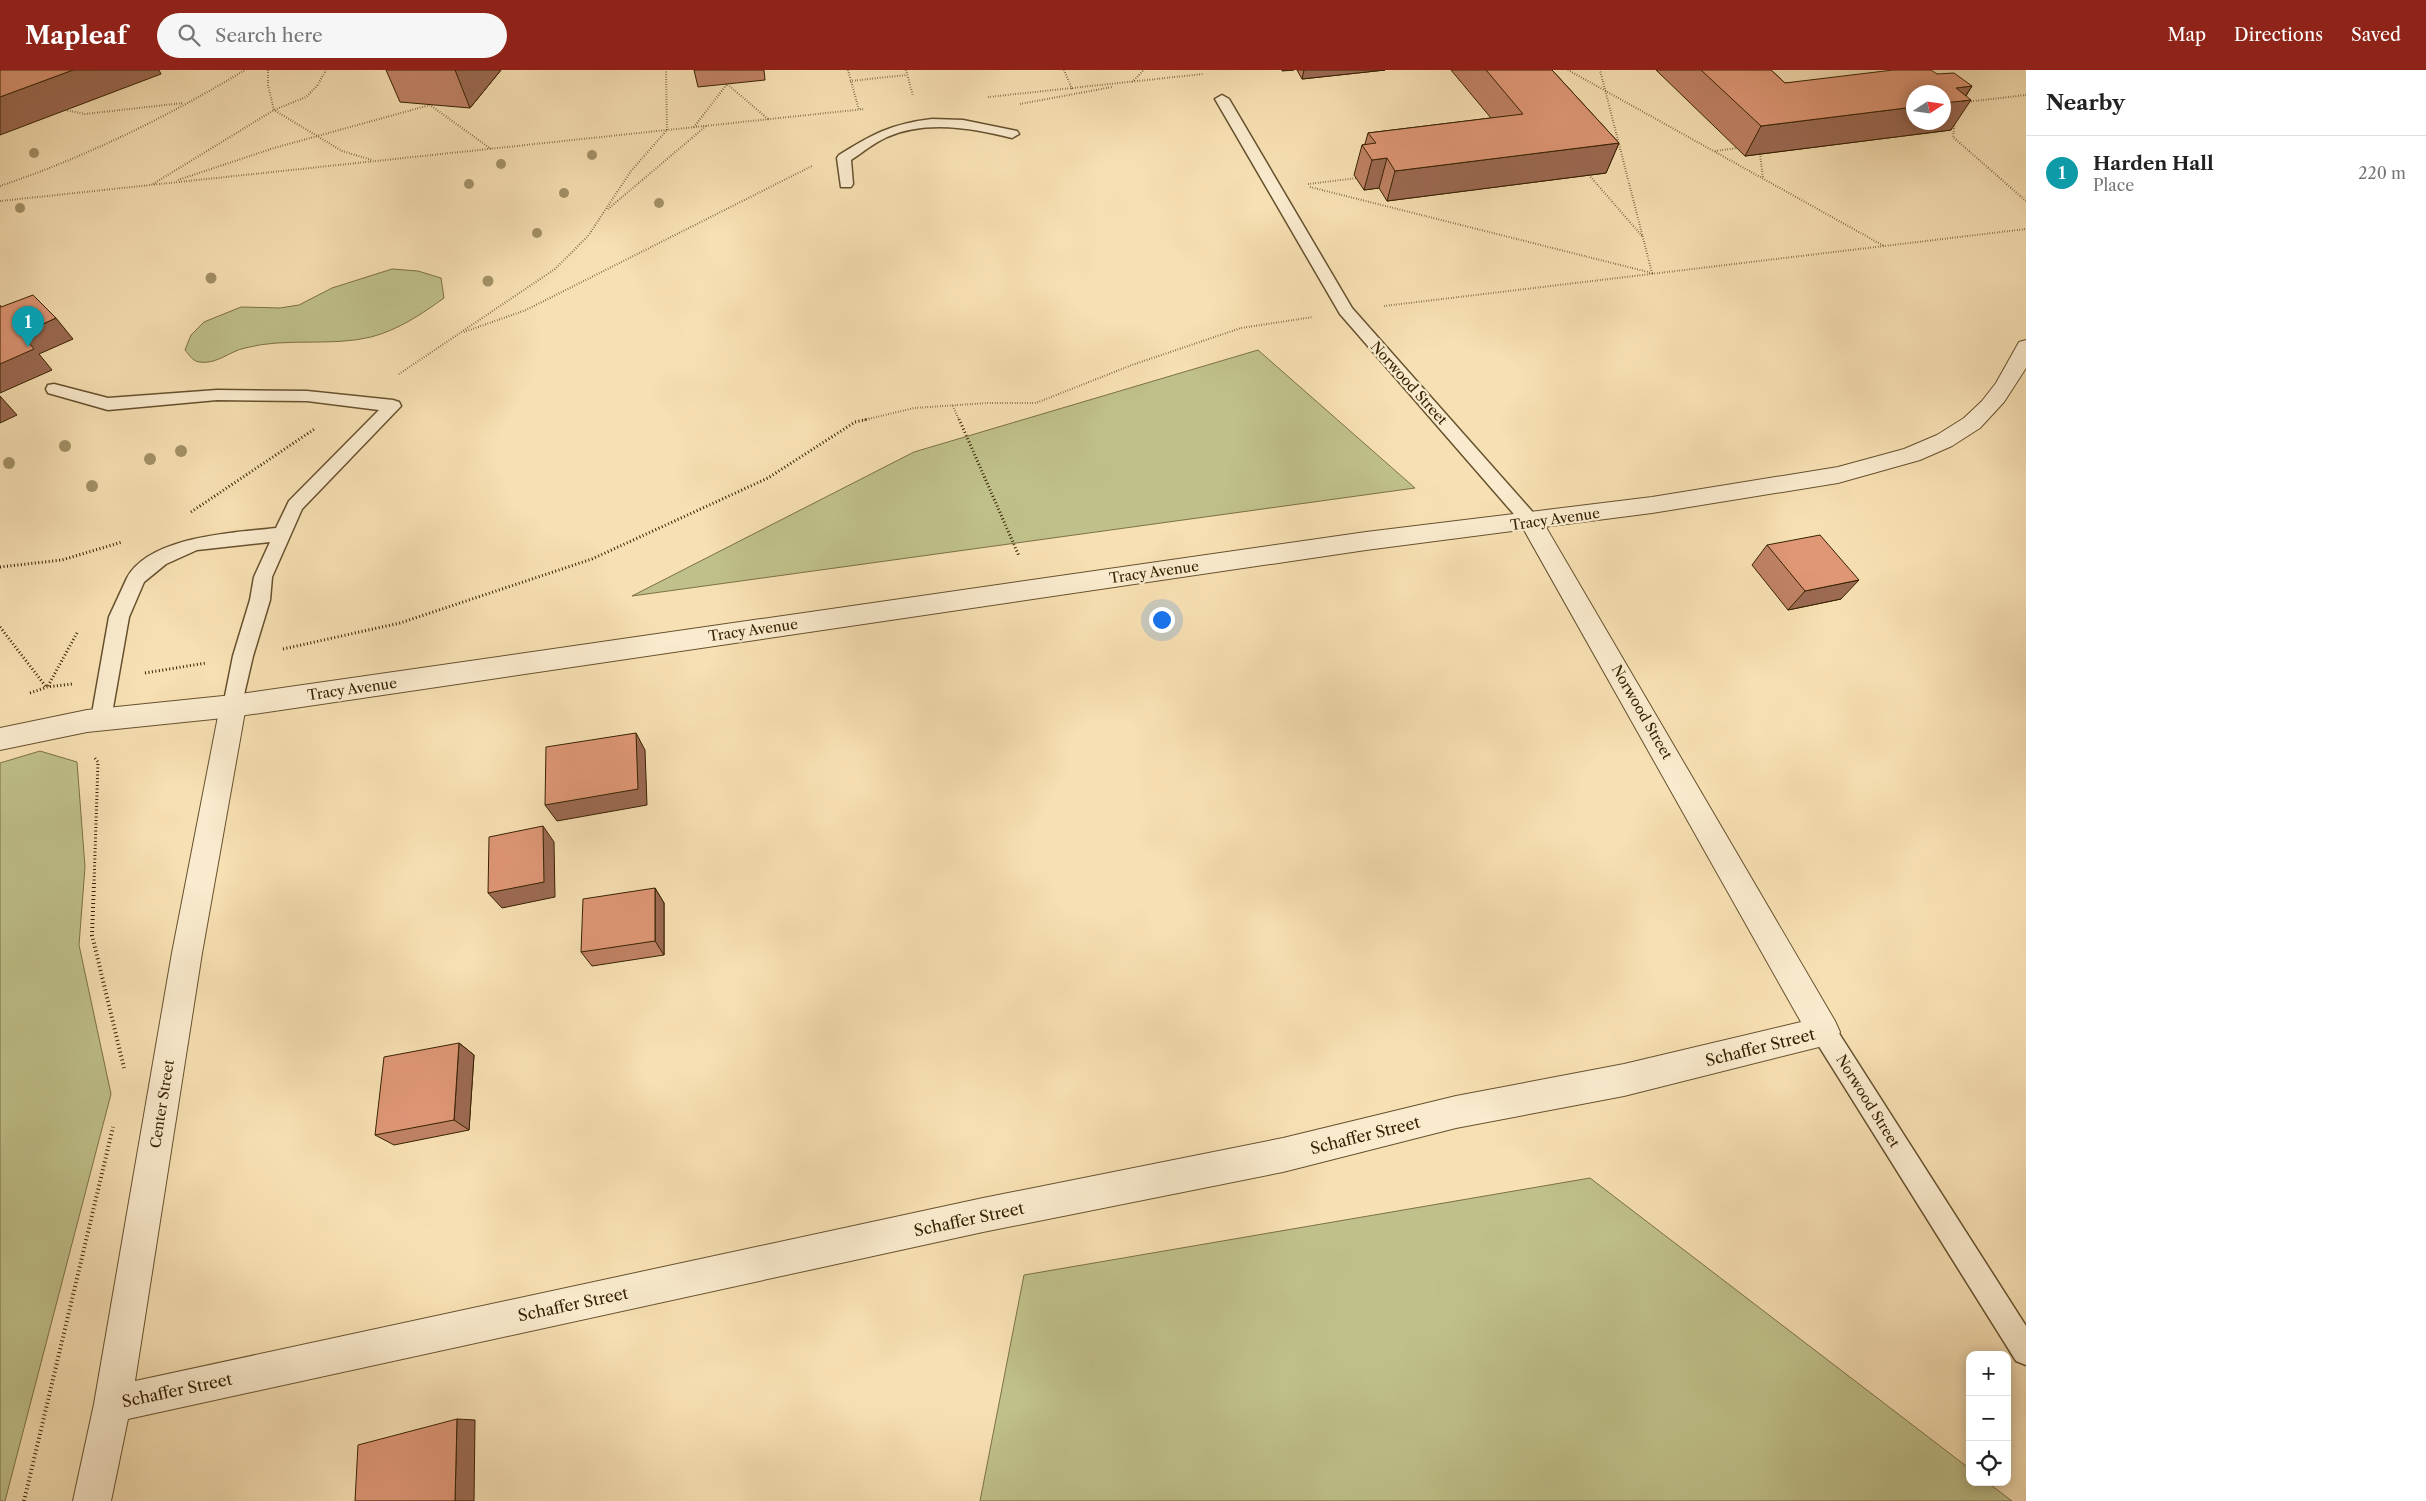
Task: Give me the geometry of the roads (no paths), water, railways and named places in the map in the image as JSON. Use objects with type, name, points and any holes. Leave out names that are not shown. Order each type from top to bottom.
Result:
[{"type":"street","name":"Tracy Avenue","points":[[0,739],[55,727],[101,720],[234,706],[1366,541],[1532,523],[1807,481],[1866,468],[1903,457],[1939,442],[1971,424],[1993,402],[2011,378],[2026,347]]},
{"type":"street","name":"Norwood Street","points":[[1532,523],[1824,1032]]},
{"type":"street","name":"Center Street","points":[[92,1501],[113,1404],[187,953],[234,706]]},
{"type":"street","name":"Schaffer Street","points":[[113,1404],[982,1215],[1283,1155],[1456,1112],[1624,1080],[1824,1032]]},
{"type":"lane","name":"Norwood Street","points":[[1222,100],[1346,312],[1532,523]]},
{"type":"lane","points":[[846,184],[844,158],[883,135],[927,123],[969,123],[1012,134]]},
{"type":"lane","points":[[54,389],[108,404],[227,395],[307,396],[393,406],[295,506],[263,577],[260,600],[243,656],[234,706]]},
{"type":"lane","points":[[101,720],[119,617],[136,578],[159,559],[195,544],[282,534]]},
{"type":"lane","name":"Norwood Street","points":[[1824,1032],[2026,1351]]},
{"type":"place","name":"Harden Hall","points":[[28,347]]}]
